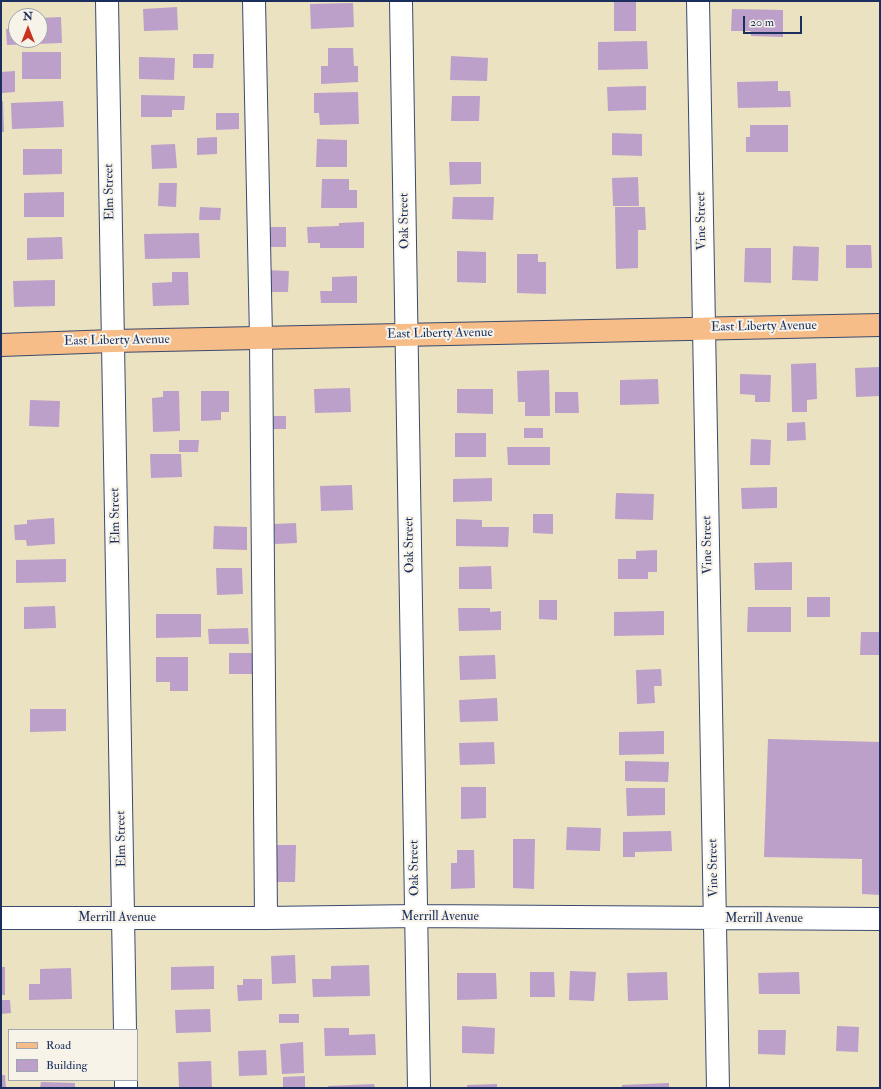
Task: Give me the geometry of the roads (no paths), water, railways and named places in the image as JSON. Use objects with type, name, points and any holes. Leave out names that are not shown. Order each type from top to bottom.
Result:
[{"type":"main road","name":"East Liberty Avenue","points":[[1,345],[406,334],[880,325]]},
{"type":"street","name":"Elm Street","points":[[107,1],[125,1029]]},
{"type":"street","points":[[254,1],[261,338],[266,918]]},
{"type":"street","name":"Oak Street","points":[[401,1],[420,1088]]},
{"type":"street","name":"Vine Street","points":[[698,1],[718,1088]]},
{"type":"street","name":"Merrill Avenue","points":[[1,918],[266,918],[416,916],[880,919]]}]
